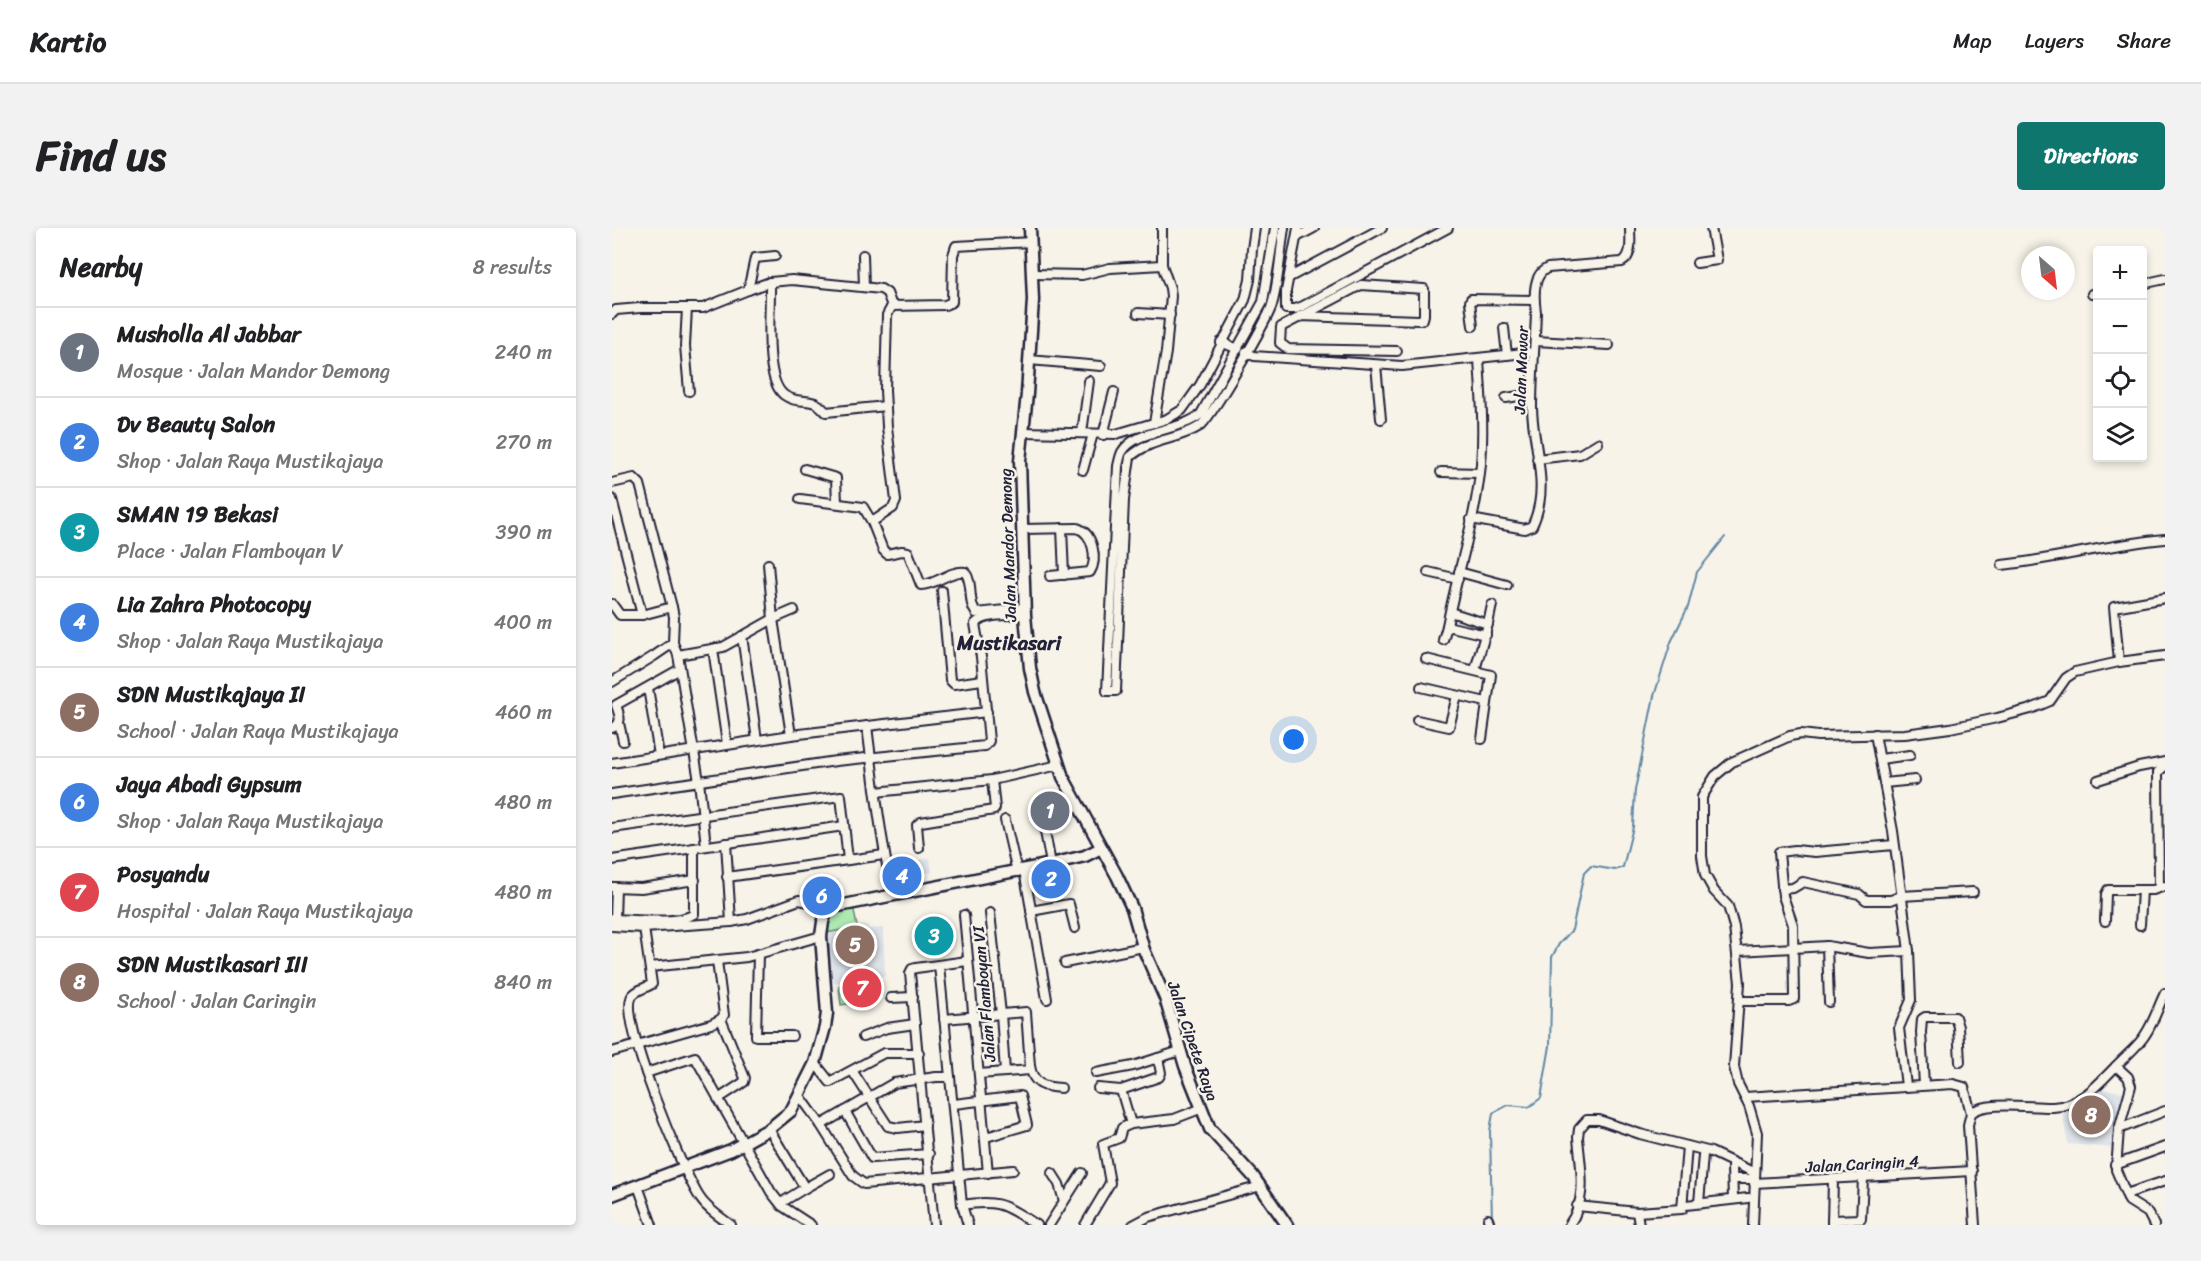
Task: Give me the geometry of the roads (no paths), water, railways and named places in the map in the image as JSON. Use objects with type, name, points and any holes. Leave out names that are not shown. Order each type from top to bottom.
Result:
[{"type":"main road","name":"Jalan Mandor Demong","points":[[1030,228],[1033,274],[1029,360],[1020,461],[1025,611],[1032,679],[1059,765],[1072,795],[1101,848]]},
{"type":"main road","points":[[612,1195],[719,1156],[770,1129],[791,1111],[815,1063],[827,1013],[822,936],[826,912],[834,907],[1051,864],[1085,856],[1101,848]]},
{"type":"main road","name":"Jalan Cipete Raya","points":[[1101,848],[1128,899],[1143,947],[1167,1006],[1200,1109],[1213,1135],[1242,1163],[1261,1186],[1287,1225]]},
{"type":"street","points":[[1154,423],[1170,315],[1170,288],[1162,265],[1162,228]]},
{"type":"street","points":[[1022,432],[1120,434],[1174,415],[1190,401],[1249,290],[1255,228]]},
{"type":"street","points":[[1120,500],[1107,691],[1116,691],[1120,500],[1118,466],[1122,452],[1149,434],[1183,425],[1201,414],[1272,305],[1280,228]]},
{"type":"street","points":[[1298,228],[1286,291],[1286,309],[1280,343],[1288,349],[1397,351]]},
{"type":"street","points":[[1297,237],[1314,228]]},
{"type":"street","points":[[1290,277],[1382,228]]},
{"type":"street","points":[[1281,327],[1448,228]]},
{"type":"street","name":"Jalan Mawar","points":[[1471,519],[1525,529],[1532,526],[1541,501],[1533,425],[1533,394],[1536,312],[1534,300],[1541,270],[1558,266],[1614,263],[1626,259],[1629,253],[1630,228]]},
{"type":"street","points":[[1696,263],[1717,260],[1711,228]]},
{"type":"street","points":[[892,306],[945,305],[952,302],[953,255],[956,246],[1031,242]]},
{"type":"street","points":[[863,255],[864,287]]},
{"type":"street","points":[[748,290],[755,258],[775,256]]},
{"type":"street","points":[[1033,274],[1083,275],[1110,268],[1162,265]]},
{"type":"street","points":[[612,314],[616,310],[640,308],[704,308],[770,282],[801,279],[885,290],[892,306]]},
{"type":"street","points":[[2147,283],[2165,279]]},
{"type":"street","points":[[1286,309],[1303,306],[1359,281],[1424,289],[1423,319],[1300,316]]},
{"type":"street","points":[[770,282],[771,368],[774,383],[779,391],[796,402],[816,403],[826,412],[886,406]]},
{"type":"street","points":[[1473,326],[1471,299],[1534,300]]},
{"type":"street","points":[[872,522],[893,508],[896,501],[886,406],[887,315],[892,306]]},
{"type":"street","points":[[687,308],[685,346],[689,391]]},
{"type":"street","points":[[1138,313],[1170,315]]},
{"type":"street","points":[[1504,328],[1507,355]]},
{"type":"street","points":[[1535,341],[1609,345]]},
{"type":"street","points":[[1221,342],[1254,356],[1376,365],[1418,365],[1534,352]]},
{"type":"street","points":[[1443,640],[1480,473],[1482,438],[1479,358]]},
{"type":"street","points":[[1029,360],[1101,366]]},
{"type":"street","points":[[1376,365],[1381,419]]},
{"type":"street","points":[[1082,433],[1089,381]]},
{"type":"street","points":[[1103,435],[1114,392]]},
{"type":"street","points":[[1506,398],[1533,394]]},
{"type":"street","points":[[1083,470],[1092,434]]},
{"type":"street","points":[[1537,459],[1580,454],[1598,443]]},
{"type":"street","points":[[805,469],[836,478],[837,503]]},
{"type":"street","points":[[1441,472],[1480,473]]},
{"type":"street","points":[[612,483],[634,478],[640,484],[672,607],[673,643],[678,655],[694,750],[706,846]]},
{"type":"street","points":[[612,499],[642,615]]},
{"type":"street","points":[[800,499],[864,507],[884,553],[908,552],[921,585],[963,571],[969,577],[972,607],[976,613],[1025,611]]},
{"type":"street","points":[[1062,528],[1064,575]]},
{"type":"street","points":[[1022,529],[1083,530],[1093,545],[1092,571],[1050,576]]},
{"type":"street","points":[[2002,565],[2141,541],[2165,539]]},
{"type":"street","points":[[768,564],[773,619],[791,735]]},
{"type":"street","points":[[1428,572],[1507,585]]},
{"type":"street","points":[[942,591],[950,680],[954,684],[982,680]]},
{"type":"street","points":[[2119,662],[2114,607],[2165,598]]},
{"type":"street","points":[[612,604],[620,615],[642,615],[672,607]]},
{"type":"street","points":[[1475,670],[1492,605]]},
{"type":"street","points":[[678,655],[723,647],[794,610]]},
{"type":"street","points":[[612,794],[870,758],[985,746],[989,741],[987,712],[975,624],[980,619],[1025,611]]},
{"type":"street","points":[[1450,612],[1488,624]]},
{"type":"street","points":[[1447,626],[1486,635]]},
{"type":"street","points":[[742,636],[757,740]]},
{"type":"street","points":[[612,682],[673,643]]},
{"type":"street","points":[[713,649],[727,744]]},
{"type":"street","points":[[1753,1225],[1758,1133],[1738,1084],[1734,1067],[1738,951],[1731,914],[1709,883],[1703,866],[1701,815],[1702,797],[1706,790],[1722,768],[1790,736],[1875,734],[1942,729],[2022,712],[2050,701],[2071,674],[2119,662],[2165,656]]},
{"type":"street","points":[[1426,659],[1491,675],[1482,739]]},
{"type":"street","points":[[623,741],[620,717],[614,704],[680,669]]},
{"type":"street","points":[[1421,687],[1486,702]]},
{"type":"street","points":[[648,688],[659,755]]},
{"type":"street","points":[[1417,720],[1449,727],[1457,696]]},
{"type":"street","points":[[612,763],[791,735],[987,712]]},
{"type":"street","points":[[612,728],[619,723]]},
{"type":"street","points":[[867,726],[884,855],[893,896]]},
{"type":"street","points":[[1875,734],[1909,951],[1911,1000],[1899,1028],[1906,1086]]},
{"type":"street","points":[[1880,759],[1910,755]]},
{"type":"street","points":[[2098,780],[2139,767],[2165,764]]},
{"type":"street","points":[[2105,921],[2108,891],[2153,890],[2162,887],[2162,797],[2158,772],[2165,764]]},
{"type":"street","points":[[876,792],[992,780],[1059,765]]},
{"type":"street","points":[[919,848],[918,823],[994,810],[992,780]]},
{"type":"street","points":[[1884,783],[1915,780]]},
{"type":"street","points":[[612,828],[841,796],[848,860]]},
{"type":"street","points":[[1041,810],[1051,864]]},
{"type":"street","points":[[1005,820],[1031,911],[1047,999]]},
{"type":"street","points":[[612,861],[844,826]]},
{"type":"street","points":[[726,843],[731,922]]},
{"type":"street","points":[[1738,1001],[1789,1001],[1794,999],[1793,925],[1782,889],[1778,854],[1782,851],[1815,852],[1894,845]]},
{"type":"street","points":[[613,921],[663,920],[692,915],[695,911],[694,848]]},
{"type":"street","points":[[727,877],[884,855]]},
{"type":"street","points":[[613,921],[614,887],[641,888],[695,880]]},
{"type":"street","points":[[1782,889],[1793,888],[1803,882],[1859,894],[1866,900],[1891,900],[1901,896],[1973,891]]},
{"type":"street","points":[[2140,925],[2142,890]]},
{"type":"street","points":[[613,921],[644,928],[731,922],[747,919],[799,900],[834,907]]},
{"type":"street","points":[[1031,911],[1069,904],[1075,928]]},
{"type":"street","name":"Jalan Flamboyan VI","points":[[990,913],[1005,1072]]},
{"type":"street","points":[[964,915],[988,1173]]},
{"type":"street","points":[[644,928],[652,984],[636,992],[631,1001],[637,1047],[684,1167],[701,1200],[731,1225]]},
{"type":"street","points":[[650,967],[717,961],[758,954],[822,936]]},
{"type":"street","points":[[1738,951],[1827,946],[1869,953],[1909,951]]},
{"type":"street","points":[[1827,946],[1829,1002]]},
{"type":"street","points":[[1065,963],[1143,947]]},
{"type":"street","points":[[758,954],[756,1036],[792,1036]]},
{"type":"street","points":[[612,1052],[637,1047],[721,1019],[724,1015],[717,961]]},
{"type":"street","points":[[934,1225],[929,1154],[910,978],[912,969],[967,961]]},
{"type":"street","points":[[939,965],[963,1205],[968,1225]]},
{"type":"street","points":[[1975,1225],[1968,1120],[1971,1113],[1977,1108],[1988,1107],[2055,1107],[2067,1104],[2093,1089],[2146,1034],[2165,993]]},
{"type":"street","points":[[891,998],[913,997]]},
{"type":"street","points":[[944,1019],[1026,1012],[1030,1070],[1036,1081],[1043,1087],[1060,1088]]},
{"type":"street","points":[[1924,1085],[1921,1032],[1922,1019],[1925,1017],[1955,1017],[1958,1027],[1960,1062]]},
{"type":"street","points":[[718,1099],[744,1082],[745,1078],[721,1019]]},
{"type":"street","points":[[863,1037],[887,1028],[915,1024]]},
{"type":"street","points":[[1096,1073],[1133,1066],[1180,1051]]},
{"type":"street","points":[[815,1063],[830,1082],[853,1072],[884,1053],[919,1053]]},
{"type":"street","points":[[646,1073],[689,1057],[695,1057],[771,1192],[782,1206],[811,1225]]},
{"type":"street","points":[[1098,1088],[1121,1090],[1160,1076],[1158,1058]]},
{"type":"street","points":[[2116,1066],[2130,1082],[2119,1130],[2115,1165],[2117,1175],[2129,1201],[2148,1213],[2154,1225]]},
{"type":"street","points":[[979,1074],[1030,1070]]},
{"type":"street","points":[[853,1072],[888,1126],[898,1128],[925,1125]]},
{"type":"street","points":[[821,1125],[894,1083],[921,1078],[950,1077]]},
{"type":"street","points":[[1745,1097],[1906,1086],[1960,1085],[1965,1090],[1971,1113]]},
{"type":"street","points":[[1121,1090],[1131,1124]]},
{"type":"street","points":[[800,1096],[858,1182],[864,1184],[1013,1170]]},
{"type":"street","points":[[954,1104],[1020,1096],[1027,1121],[1024,1127],[986,1137]]},
{"type":"street","points":[[1085,1225],[1110,1183],[1104,1143],[1119,1138],[1122,1128],[1131,1124],[1174,1119],[1200,1109]]},
{"type":"street","points":[[845,1111],[872,1158],[929,1154]]},
{"type":"street","points":[[2119,1130],[2165,1111]]},
{"type":"street","points":[[1569,1225],[1583,1185],[1578,1137],[1579,1129],[1587,1120],[1599,1120],[1640,1134],[1711,1152],[1754,1178]]},
{"type":"street","points":[[770,1129],[805,1188]]},
{"type":"street","points":[[1577,1206],[1637,1212],[1682,1209],[1687,1146]]},
{"type":"street","points":[[2115,1165],[2165,1147]]},
{"type":"street","points":[[1699,1203],[1703,1155]]},
{"type":"street","points":[[1732,1167],[1733,1199]]},
{"type":"street","name":"Jalan Caringin 4","points":[[1732,1179],[1833,1179],[1972,1171]]},
{"type":"street","points":[[1052,1173],[1059,1184],[1064,1201]]},
{"type":"street","points":[[1049,1225],[1082,1173]]},
{"type":"street","points":[[784,1201],[830,1174]]},
{"type":"street","points":[[1833,1179],[1832,1222],[1861,1219],[1863,1179]]},
{"type":"street","points":[[2126,1194],[2165,1181]]},
{"type":"street","points":[[638,1186],[652,1225]]},
{"type":"street","points":[[1133,1225],[1148,1217],[1261,1186]]},
{"type":"street","points":[[1686,1204],[1748,1198]]},
{"type":"street","points":[[963,1205],[983,1202],[999,1203],[1037,1225]]},
{"type":"street","points":[[1637,1212],[1639,1225]]},
{"type":"waterway","points":[[1492,1221],[1490,1131],[1493,1113],[1508,1105],[1529,1107],[1541,1098],[1550,1046],[1552,957],[1559,944],[1572,930],[1584,873],[1591,866],[1615,870],[1623,867],[1633,827],[1635,790],[1654,696],[1671,642],[1688,607],[1697,572],[1725,537]]},
{"type":"place","name":"Musholla Al Jabbar","points":[[1050,811]]},
{"type":"place","name":"Lia Zahra Photocopy","points":[[902,876]]},
{"type":"place","name":"Dv Beauty Salon","points":[[1051,879]]},
{"type":"place","name":"Jaya Abadi Gypsum","points":[[822,896]]},
{"type":"place","name":"SMAN 19 Bekasi","points":[[934,936]]},
{"type":"place","name":"SDN Mustikajaya II","points":[[855,945]]},
{"type":"place","name":"Posyandu","points":[[862,988]]},
{"type":"place","name":"SDN Mustikasari III","points":[[2091,1115]]},
{"type":"district","name":"Mustikasari","points":[[1009,643]]}]
